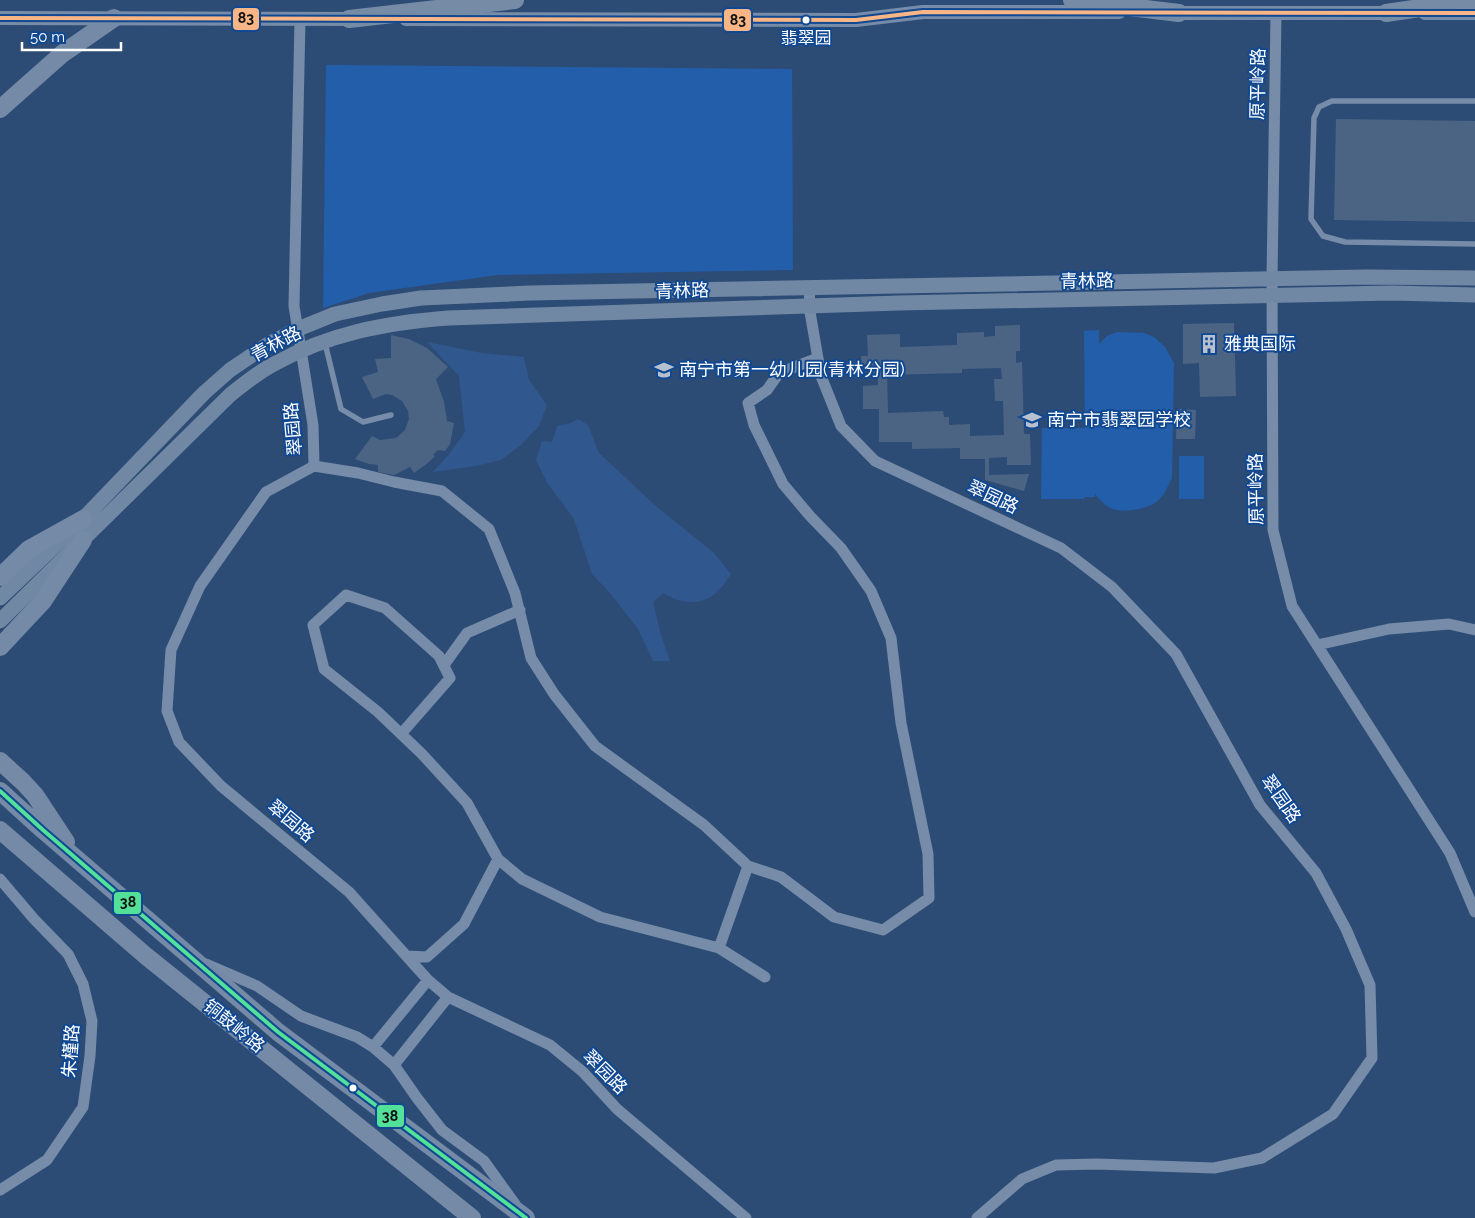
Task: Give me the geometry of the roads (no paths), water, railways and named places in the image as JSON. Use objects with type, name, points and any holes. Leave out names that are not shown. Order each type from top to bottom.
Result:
[{"type":"highway","points":[[350,19],[515,0]]},
{"type":"highway","points":[[1072,0],[1179,12]]},
{"type":"highway","points":[[1386,13],[1473,0]]},
{"type":"main road","points":[[0,110],[62,54],[114,18]]},
{"type":"main road","name":"青林路","points":[[0,598],[82,519],[204,393],[230,370],[268,345],[298,329],[335,314],[421,298],[520,293],[1408,276],[1475,278]]},
{"type":"main road","name":"青林路","points":[[0,621],[230,395],[249,380],[272,364],[324,341],[376,327],[411,321],[448,318],[909,303],[1392,294],[1475,295]]},
{"type":"main road","points":[[0,577],[29,549],[82,519]]},
{"type":"main road","points":[[0,647],[43,602],[83,540]]},
{"type":"main road","points":[[0,761],[35,795],[78,860]]},
{"type":"main road","name":"铜鼓岭路","points":[[0,791],[278,1032],[524,1217]]},
{"type":"main road","name":"铜鼓岭路","points":[[0,830],[146,956],[472,1218]]},
{"type":"street","points":[[0,18],[856,20],[924,12],[1475,14]]},
{"type":"street","name":"原平岭路","points":[[1276,13],[1272,279],[1273,530],[1292,606],[1450,853],[1475,912]]},
{"type":"street","name":"翠园路","points":[[300,19],[294,306],[313,425],[314,466],[266,492],[200,586],[171,650],[167,711],[179,742],[221,786],[349,892],[428,980],[448,997],[550,1045],[583,1072],[616,1109],[746,1218]]},
{"type":"street","name":"翠园路","points":[[810,288],[809,306],[821,376],[841,426],[875,461],[1062,548],[1112,588],[1176,654],[1260,805],[1316,873],[1346,929],[1370,985],[1372,1058],[1333,1114],[1262,1158],[1214,1168],[1097,1164],[1056,1166],[1022,1179],[978,1218]]},
{"type":"street","points":[[314,466],[358,473],[442,491],[489,529],[516,592],[531,658],[554,694],[595,746],[704,825],[748,866],[781,877],[834,917],[884,930],[929,898],[928,854],[901,723],[891,638],[872,590],[841,548],[783,484],[754,425],[748,403],[766,390],[779,373],[818,358]]},
{"type":"street","points":[[401,734],[450,678],[439,656],[385,608],[346,595],[313,625],[324,669],[378,712],[401,734],[422,754],[467,803],[498,859],[522,879],[600,917],[719,948],[765,977]]},
{"type":"street","points":[[444,665],[467,633],[520,610]]},
{"type":"street","points":[[1317,645],[1390,629],[1449,624],[1475,630]]},
{"type":"street","points":[[407,956],[427,957],[464,924],[498,859]]},
{"type":"street","points":[[719,948],[748,866]]},
{"type":"street","name":"朱槿路","points":[[0,879],[34,919],[68,954],[83,984],[92,1021],[90,1056],[83,1107],[47,1160],[0,1190]]},
{"type":"street","points":[[193,959],[257,986],[301,1016],[356,1037],[373,1048],[394,1065],[442,1130],[484,1161],[524,1217]]},
{"type":"street","points":[[373,1048],[428,980]]},
{"type":"street","points":[[394,1065],[448,997]]},
{"type":"lane","points":[[1475,102],[1332,100],[1319,107],[1314,118],[1311,219],[1323,236],[1345,242],[1475,244]]},
{"type":"lane","points":[[324,341],[334,374],[341,409],[363,422],[391,415]]},
{"type":"place","name":"翡翠园","points":[[806,20]]},
{"type":"place","name":"雅典国际","points":[[1209,344]]},
{"type":"place","name":"南宁市第一幼儿园(青林分园)","points":[[664,370]]},
{"type":"place","name":"南宁市翡翠园学校","points":[[1032,420]]}]
